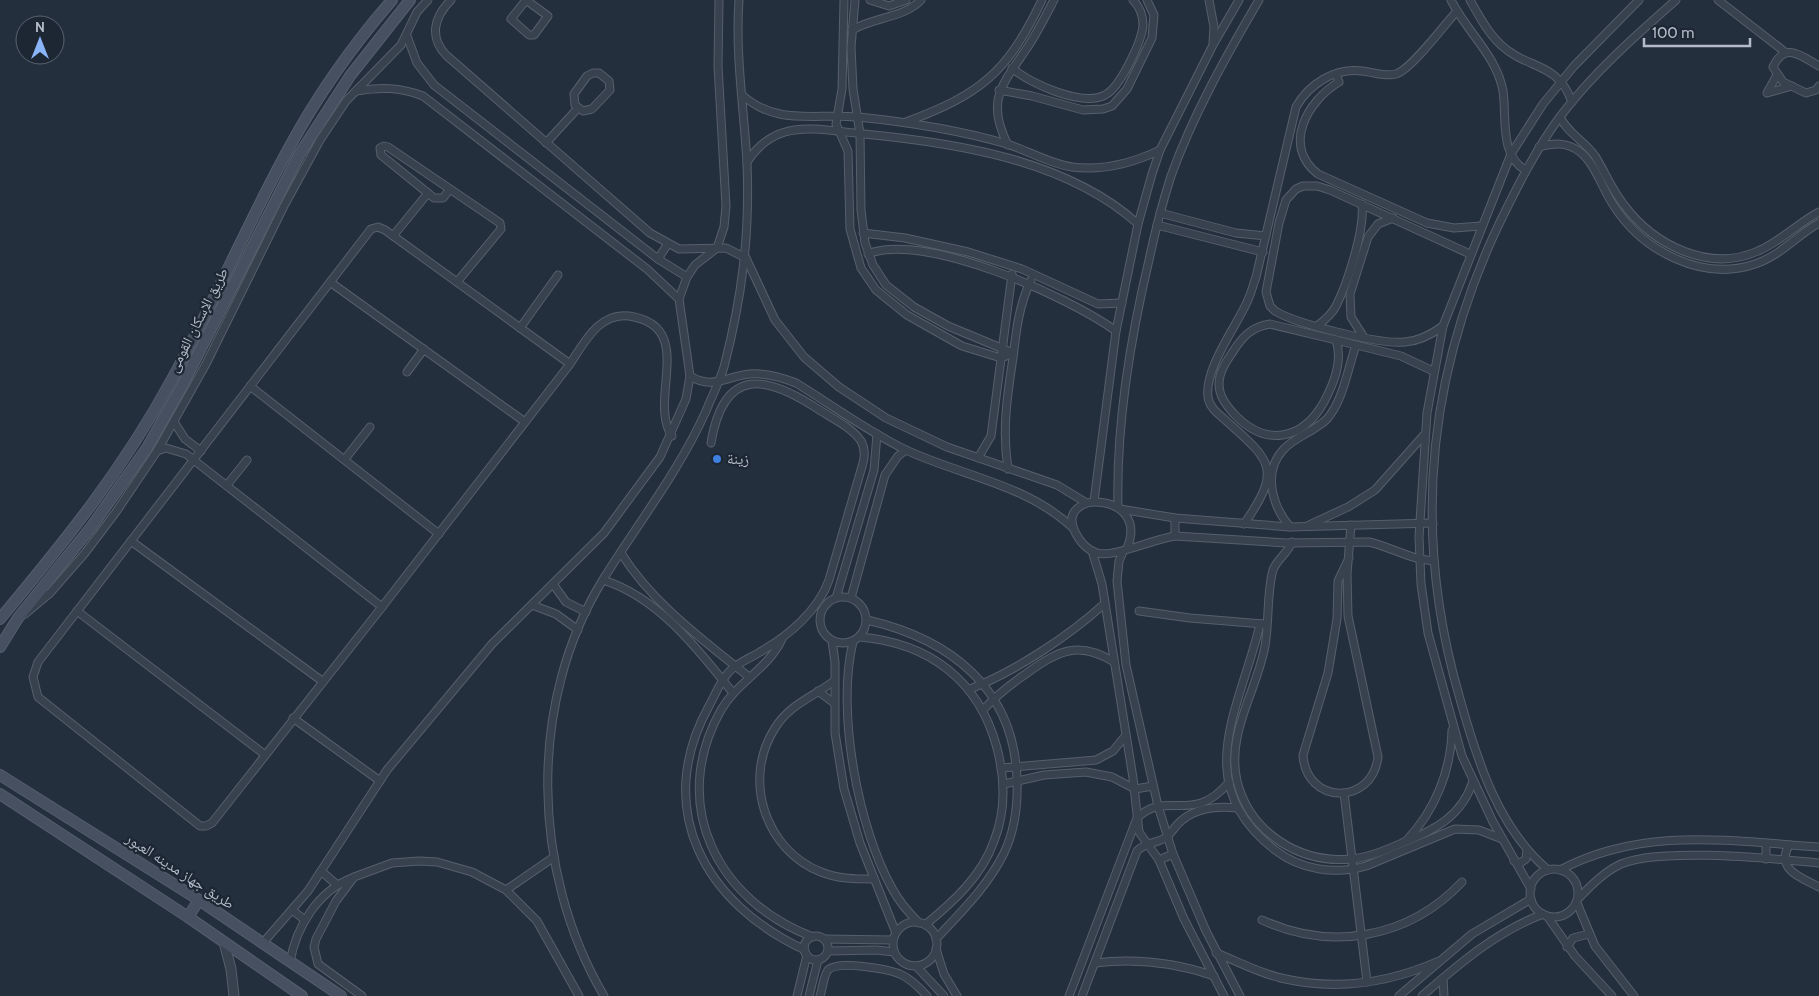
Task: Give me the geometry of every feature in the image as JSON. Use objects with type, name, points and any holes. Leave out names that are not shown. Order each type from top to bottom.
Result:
[{"type":"main road","name":"طريق الإسكان القومى","points":[[0,620],[84,517],[138,439],[172,379],[289,147],[339,68],[392,0]]},
{"type":"main road","name":"طريق الإسكان القومى","points":[[0,647],[18,618],[106,508],[147,448],[182,386],[299,155],[350,76],[410,0]]},
{"type":"main road","name":"طريق جهاز مدينه العبور","points":[[0,775],[199,900],[341,996]]},
{"type":"main road","points":[[0,794],[188,917],[302,996]]},
{"type":"main road","points":[[188,917],[199,900]]},
{"type":"street","points":[[18,618],[40,602],[68,573],[116,512],[158,450],[206,364],[297,182],[333,120],[356,91],[384,66],[407,36],[417,12],[428,0]]},
{"type":"street","points":[[451,0],[437,18],[435,33],[440,49],[650,233],[667,245],[679,250],[692,251],[717,248],[737,252],[746,258],[775,320],[789,339],[820,373],[886,418],[916,434],[1008,469],[1057,485],[1085,502],[1110,504],[1119,508],[1175,518],[1290,527],[1433,522]]},
{"type":"street","points":[[262,944],[292,910],[321,871],[380,781],[492,644],[604,533],[646,478],[672,436],[686,399],[690,376],[679,299],[687,278],[705,255],[717,248],[724,227],[726,206],[718,66],[719,0]]},
{"type":"street","points":[[604,996],[578,942],[562,893],[554,857],[548,794],[551,738],[560,683],[578,630],[603,580],[678,466],[695,435],[719,383],[737,314],[746,258],[747,163],[738,36],[739,0]]},
{"type":"street","points":[[844,0],[842,98],[836,124],[848,151],[852,242],[858,262],[868,280],[886,300],[907,316],[962,346],[1001,358],[1013,353]]},
{"type":"street","points":[[854,0],[852,30],[853,89],[860,134],[863,233],[868,254],[886,286],[904,301],[948,326],[1013,353]]},
{"type":"street","points":[[870,0],[889,6],[906,0]]},
{"type":"street","points":[[852,30],[877,18],[900,14],[921,0]]},
{"type":"street","points":[[904,123],[958,100],[985,84],[1006,61],[1042,0]]},
{"type":"street","points":[[1008,145],[1001,131],[997,116],[999,90],[1037,32],[1054,0]]},
{"type":"street","points":[[1012,68],[1037,85],[1084,98],[1092,99],[1108,94],[1119,82],[1141,35],[1142,19],[1133,0]]},
{"type":"street","points":[[999,90],[1032,96],[1083,110],[1093,111],[1112,106],[1127,89],[1152,38],[1154,16],[1148,0]]},
{"type":"street","points":[[1209,0],[1214,27],[1213,45]]},
{"type":"street","points":[[1094,502],[1116,331],[1138,224],[1160,150],[1213,45],[1239,0]]},
{"type":"street","points":[[1240,996],[1216,953],[1173,854],[1169,835],[1153,786],[1126,662],[1116,581],[1131,532],[1130,523],[1119,508],[1118,459],[1132,336],[1160,212],[1171,177],[1191,128],[1229,52],[1258,0]]},
{"type":"street","points":[[1452,0],[1457,11],[1497,72],[1503,91],[1507,138],[1511,154],[1516,163],[1525,170]]},
{"type":"street","points":[[1470,0],[1486,27],[1502,45],[1517,56],[1551,72],[1562,81],[1572,102]]},
{"type":"street","points":[[1531,889],[1502,839],[1473,781],[1452,724],[1428,633],[1418,522],[1425,434],[1433,371],[1444,326],[1470,254],[1511,154],[1537,112],[1562,81],[1585,54],[1639,0]]},
{"type":"street","points":[[1548,870],[1527,850],[1499,806],[1472,739],[1444,639],[1434,561],[1433,522],[1437,432],[1451,350],[1481,264],[1525,170],[1539,147],[1572,102],[1629,42],[1676,0]]},
{"type":"street","points":[[1718,0],[1785,52]]},
{"type":"street","points":[[521,1],[529,1],[548,16],[534,35],[529,35],[511,21],[521,1]]},
{"type":"street","points":[[1244,524],[1265,486],[1268,472],[1265,460],[1255,447],[1214,410],[1210,404],[1208,391],[1212,373],[1248,301],[1266,236],[1296,107],[1312,86],[1336,74],[1360,70],[1387,75],[1397,74],[1411,63],[1457,11]]},
{"type":"street","points":[[407,36],[417,63],[434,85],[658,259],[687,278]]},
{"type":"street","points":[[1819,66],[1792,52],[1785,52],[1777,58],[1773,67],[1783,82],[1806,93],[1816,90],[1819,86]]},
{"type":"street","points":[[599,73],[609,81],[610,90],[592,109],[583,111],[578,108],[574,101],[574,94],[587,76],[599,73]]},
{"type":"street","points":[[1336,74],[1339,82],[1317,98],[1310,108],[1304,124],[1301,151],[1310,168],[1318,174],[1427,224],[1454,228],[1481,226]]},
{"type":"street","points":[[1777,75],[1768,93],[1792,86]]},
{"type":"street","points":[[356,91],[393,88],[422,96],[647,270],[679,299]]},
{"type":"street","points":[[742,95],[760,109],[781,116],[858,117],[945,130],[1008,145],[1071,167],[1089,168],[1126,163],[1160,150]]},
{"type":"street","points":[[546,143],[578,108]]},
{"type":"street","points":[[1560,117],[1569,132],[1584,142],[1595,156],[1616,193],[1631,214],[1661,240],[1678,249],[1712,258],[1736,258],[1768,246],[1819,212]]},
{"type":"street","points":[[747,163],[763,144],[785,132],[839,131],[962,147],[1016,161],[1094,192],[1113,203],[1138,224]]},
{"type":"street","points":[[1539,147],[1562,144],[1578,151],[1591,165],[1615,208],[1631,228],[1652,246],[1694,266],[1723,270],[1753,265],[1772,257],[1819,222]]},
{"type":"street","points":[[450,189],[439,199],[381,155],[380,148],[388,147],[450,189],[500,223],[501,227],[457,282]]},
{"type":"street","points":[[1444,326],[1432,334],[1405,342],[1391,342],[1317,326],[1281,315],[1275,311],[1267,299],[1266,285],[1279,222],[1286,200],[1296,189],[1310,185],[1330,190],[1470,254]]},
{"type":"street","points":[[393,236],[428,192]]},
{"type":"street","points":[[1317,326],[1331,314],[1339,298],[1361,234],[1362,204]]},
{"type":"street","points":[[1160,212],[1236,233],[1266,236]]},
{"type":"street","points":[[1363,336],[1351,317],[1350,294],[1368,237],[1378,224],[1393,218]]},
{"type":"street","points":[[1157,224],[1262,252]]},
{"type":"street","points":[[570,364],[382,228],[371,229],[34,669],[33,686],[38,697],[200,826],[206,826],[212,823],[264,754],[382,607],[570,364],[591,331],[605,321],[626,316],[643,318],[658,329],[667,353],[665,420],[672,436]]},
{"type":"street","points":[[863,233],[936,244],[1012,266],[1098,304],[1122,303]]},
{"type":"street","points":[[658,259],[667,245]]},
{"type":"street","points":[[1768,246],[1772,257]]},
{"type":"street","points":[[868,254],[886,248],[906,249],[973,264],[1012,276],[1081,308],[1116,331]]},
{"type":"street","points":[[978,458],[991,436],[1012,266]]},
{"type":"street","points":[[520,328],[558,275]]},
{"type":"street","points":[[1008,469],[1004,426],[1013,353],[1020,308],[1034,275]]},
{"type":"street","points":[[330,282],[525,422]]},
{"type":"street","points":[[1336,340],[1339,349],[1337,368],[1318,413],[1299,429],[1281,436],[1270,436],[1255,432],[1225,405],[1219,384],[1226,363],[1245,334],[1261,325],[1279,324],[1401,356],[1433,371]]},
{"type":"street","points":[[1290,527],[1280,516],[1274,502],[1271,488],[1274,468],[1283,450],[1314,430],[1332,411],[1356,345]]},
{"type":"street","points":[[407,372],[424,349]]},
{"type":"street","points":[[690,376],[704,382],[719,383],[750,374],[781,377],[796,383],[906,450],[1022,493],[1049,508],[1073,528],[1080,541],[1092,551],[1107,554],[1175,536],[1292,542],[1351,541],[1381,544],[1420,560],[1434,561]]},
{"type":"street","points":[[710,443],[719,408],[727,396],[743,386],[764,384],[789,392],[812,405],[853,433],[864,449],[863,463],[826,589],[814,607],[782,638],[735,666],[722,680],[696,732],[690,752],[686,784],[693,834],[708,871],[733,903],[769,932],[818,960]]},
{"type":"street","points":[[250,386],[438,534]]},
{"type":"street","points":[[174,422],[185,439],[201,451]]},
{"type":"street","points":[[345,459],[370,427]]},
{"type":"street","points":[[836,598],[874,470],[877,434]]},
{"type":"street","points":[[1307,526],[1348,507],[1375,490],[1425,434]]},
{"type":"street","points":[[1281,436],[1283,450]]},
{"type":"street","points":[[158,450],[166,448],[177,449],[194,460],[382,607]]},
{"type":"street","points":[[851,598],[885,475],[895,460],[906,450]]},
{"type":"street","points":[[227,485],[247,460]]},
{"type":"street","points":[[1073,528],[1074,513],[1085,502]]},
{"type":"street","points":[[1175,518],[1175,536]]},
{"type":"street","points":[[1348,558],[1338,581],[1336,628],[1328,673],[1303,755],[1307,774],[1315,784],[1332,792],[1344,793],[1366,784],[1375,772],[1378,757],[1350,629],[1347,596],[1351,525]]},
{"type":"street","points":[[131,541],[322,681]]},
{"type":"street","points":[[1292,542],[1277,562],[1272,576],[1268,624],[1259,670],[1236,740],[1234,761],[1241,792],[1260,825],[1282,844],[1299,852],[1318,858],[1352,859],[1382,852],[1449,820],[1464,802],[1473,781]]},
{"type":"street","points":[[1092,551],[1101,582],[1135,789],[1139,832],[1159,860],[1184,919],[1224,996]]},
{"type":"street","points":[[621,553],[643,584],[710,648],[749,677]]},
{"type":"street","points":[[603,580],[624,587],[642,599],[702,653],[733,692]]},
{"type":"street","points":[[553,584],[566,602],[586,612]]},
{"type":"street","points":[[836,598],[851,598],[862,606],[867,620],[860,637],[853,642],[842,644],[832,641],[823,633],[820,615],[826,604],[836,598]]},
{"type":"street","points":[[970,689],[1005,673],[1066,634],[1104,604]]},
{"type":"street","points":[[532,605],[556,614],[578,630]]},
{"type":"street","points":[[77,611],[264,754]]},
{"type":"street","points":[[1139,611],[1190,618],[1268,624]]},
{"type":"street","points":[[867,620],[904,630],[940,647],[984,683],[994,699],[1009,732],[1016,767],[1016,816],[1004,852],[984,884],[936,939],[936,948],[944,974],[957,996]]},
{"type":"street","points":[[1260,624],[1227,736],[1226,761],[1229,782],[1237,808],[1258,836],[1278,853],[1297,864],[1325,870],[1354,869],[1396,854],[1455,829],[1479,830],[1502,839]]},
{"type":"street","points":[[782,638],[770,659],[733,692],[714,722],[704,752],[700,784],[706,830],[725,872],[747,899],[778,922],[812,937],[825,939],[895,937],[906,924],[922,924],[960,894],[986,859],[1000,823],[1004,784],[995,738],[970,689],[947,668],[921,652],[891,641],[860,637]]},
{"type":"street","points":[[832,641],[834,711],[844,789],[850,816],[895,937],[894,952],[901,961],[916,966],[944,996]]},
{"type":"street","points":[[853,642],[847,673],[847,710],[858,787],[872,839],[892,889],[936,939]]},
{"type":"street","points":[[982,710],[1050,656],[1063,651],[1090,651],[1114,662]]},
{"type":"street","points":[[834,681],[794,706],[775,728],[768,740],[759,775],[764,810],[776,836],[795,857],[807,865],[834,876],[874,879]]},
{"type":"street","points":[[818,691],[834,703]]},
{"type":"street","points":[[834,711],[847,710]]},
{"type":"street","points":[[293,718],[380,781]]},
{"type":"street","points":[[1404,843],[1426,815],[1442,783],[1451,748],[1452,724]]},
{"type":"street","points":[[1002,768],[1096,760],[1113,751],[1126,735]]},
{"type":"street","points":[[1004,784],[1044,775],[1086,772],[1112,776],[1135,789],[1153,786]]},
{"type":"street","points":[[1069,996],[1137,818],[1147,810],[1158,806],[1184,807],[1200,805],[1215,797],[1229,782]]},
{"type":"street","points":[[844,789],[858,787]]},
{"type":"street","points":[[1344,793],[1367,982]]},
{"type":"street","points":[[1082,996],[1134,856],[1146,843],[1158,841],[1169,835],[1182,821],[1200,811],[1214,807],[1237,808]]},
{"type":"street","points":[[1612,996],[1567,947],[1545,915],[1535,908],[1531,899],[1531,889],[1537,877],[1548,870],[1560,870],[1606,850],[1653,840],[1704,839],[1819,847]]},
{"type":"street","points":[[1766,843],[1766,859]]},
{"type":"street","points":[[1789,845],[1785,860],[1787,868],[1792,873],[1819,887]]},
{"type":"street","points":[[1514,861],[1520,863],[1526,859],[1527,850]]},
{"type":"street","points":[[1159,860],[1173,854]]},
{"type":"street","points":[[1422,996],[1504,931],[1545,915],[1558,917],[1567,914],[1605,873],[1617,865],[1632,860],[1675,856],[1819,863]]},
{"type":"street","points":[[506,890],[554,857]]},
{"type":"street","points":[[290,962],[294,944],[306,920],[336,884],[392,863],[419,861],[454,866],[506,890],[537,921],[579,996]]},
{"type":"street","points":[[1560,870],[1575,880],[1578,900],[1588,934],[1610,968],[1634,996]]},
{"type":"street","points":[[321,871],[336,884]]},
{"type":"street","points":[[354,877],[336,901],[314,947],[315,956],[323,970],[362,996]]},
{"type":"street","points":[[1262,920],[1285,930],[1310,936],[1335,938],[1361,936],[1386,931],[1410,921],[1443,900],[1462,882]]},
{"type":"street","points":[[1399,996],[1438,960],[1479,929],[1531,899]]},
{"type":"street","points":[[292,910],[306,920]]},
{"type":"street","points":[[1567,947],[1573,938],[1588,934]]},
{"type":"street","points":[[797,996],[806,953],[806,942],[812,937]]},
{"type":"street","points":[[809,996],[818,960],[825,956],[828,951],[825,939]]},
{"type":"street","points":[[224,942],[231,969],[234,996]]},
{"type":"street","points":[[916,966],[927,962],[936,948]]},
{"type":"street","points":[[828,951],[876,950],[894,952]]},
{"type":"street","points":[[1216,953],[1280,978],[1314,984],[1347,985],[1367,982],[1413,972],[1438,960]]},
{"type":"street","points":[[1095,963],[1143,960],[1191,968],[1214,976]]},
{"type":"street","points":[[820,996],[829,970],[839,965],[885,970],[900,974],[914,983],[927,996]]},
{"type":"street","points":[[1443,978],[1444,996]]},
{"type":"place","name":"زينة","points":[[717,459]]}]
